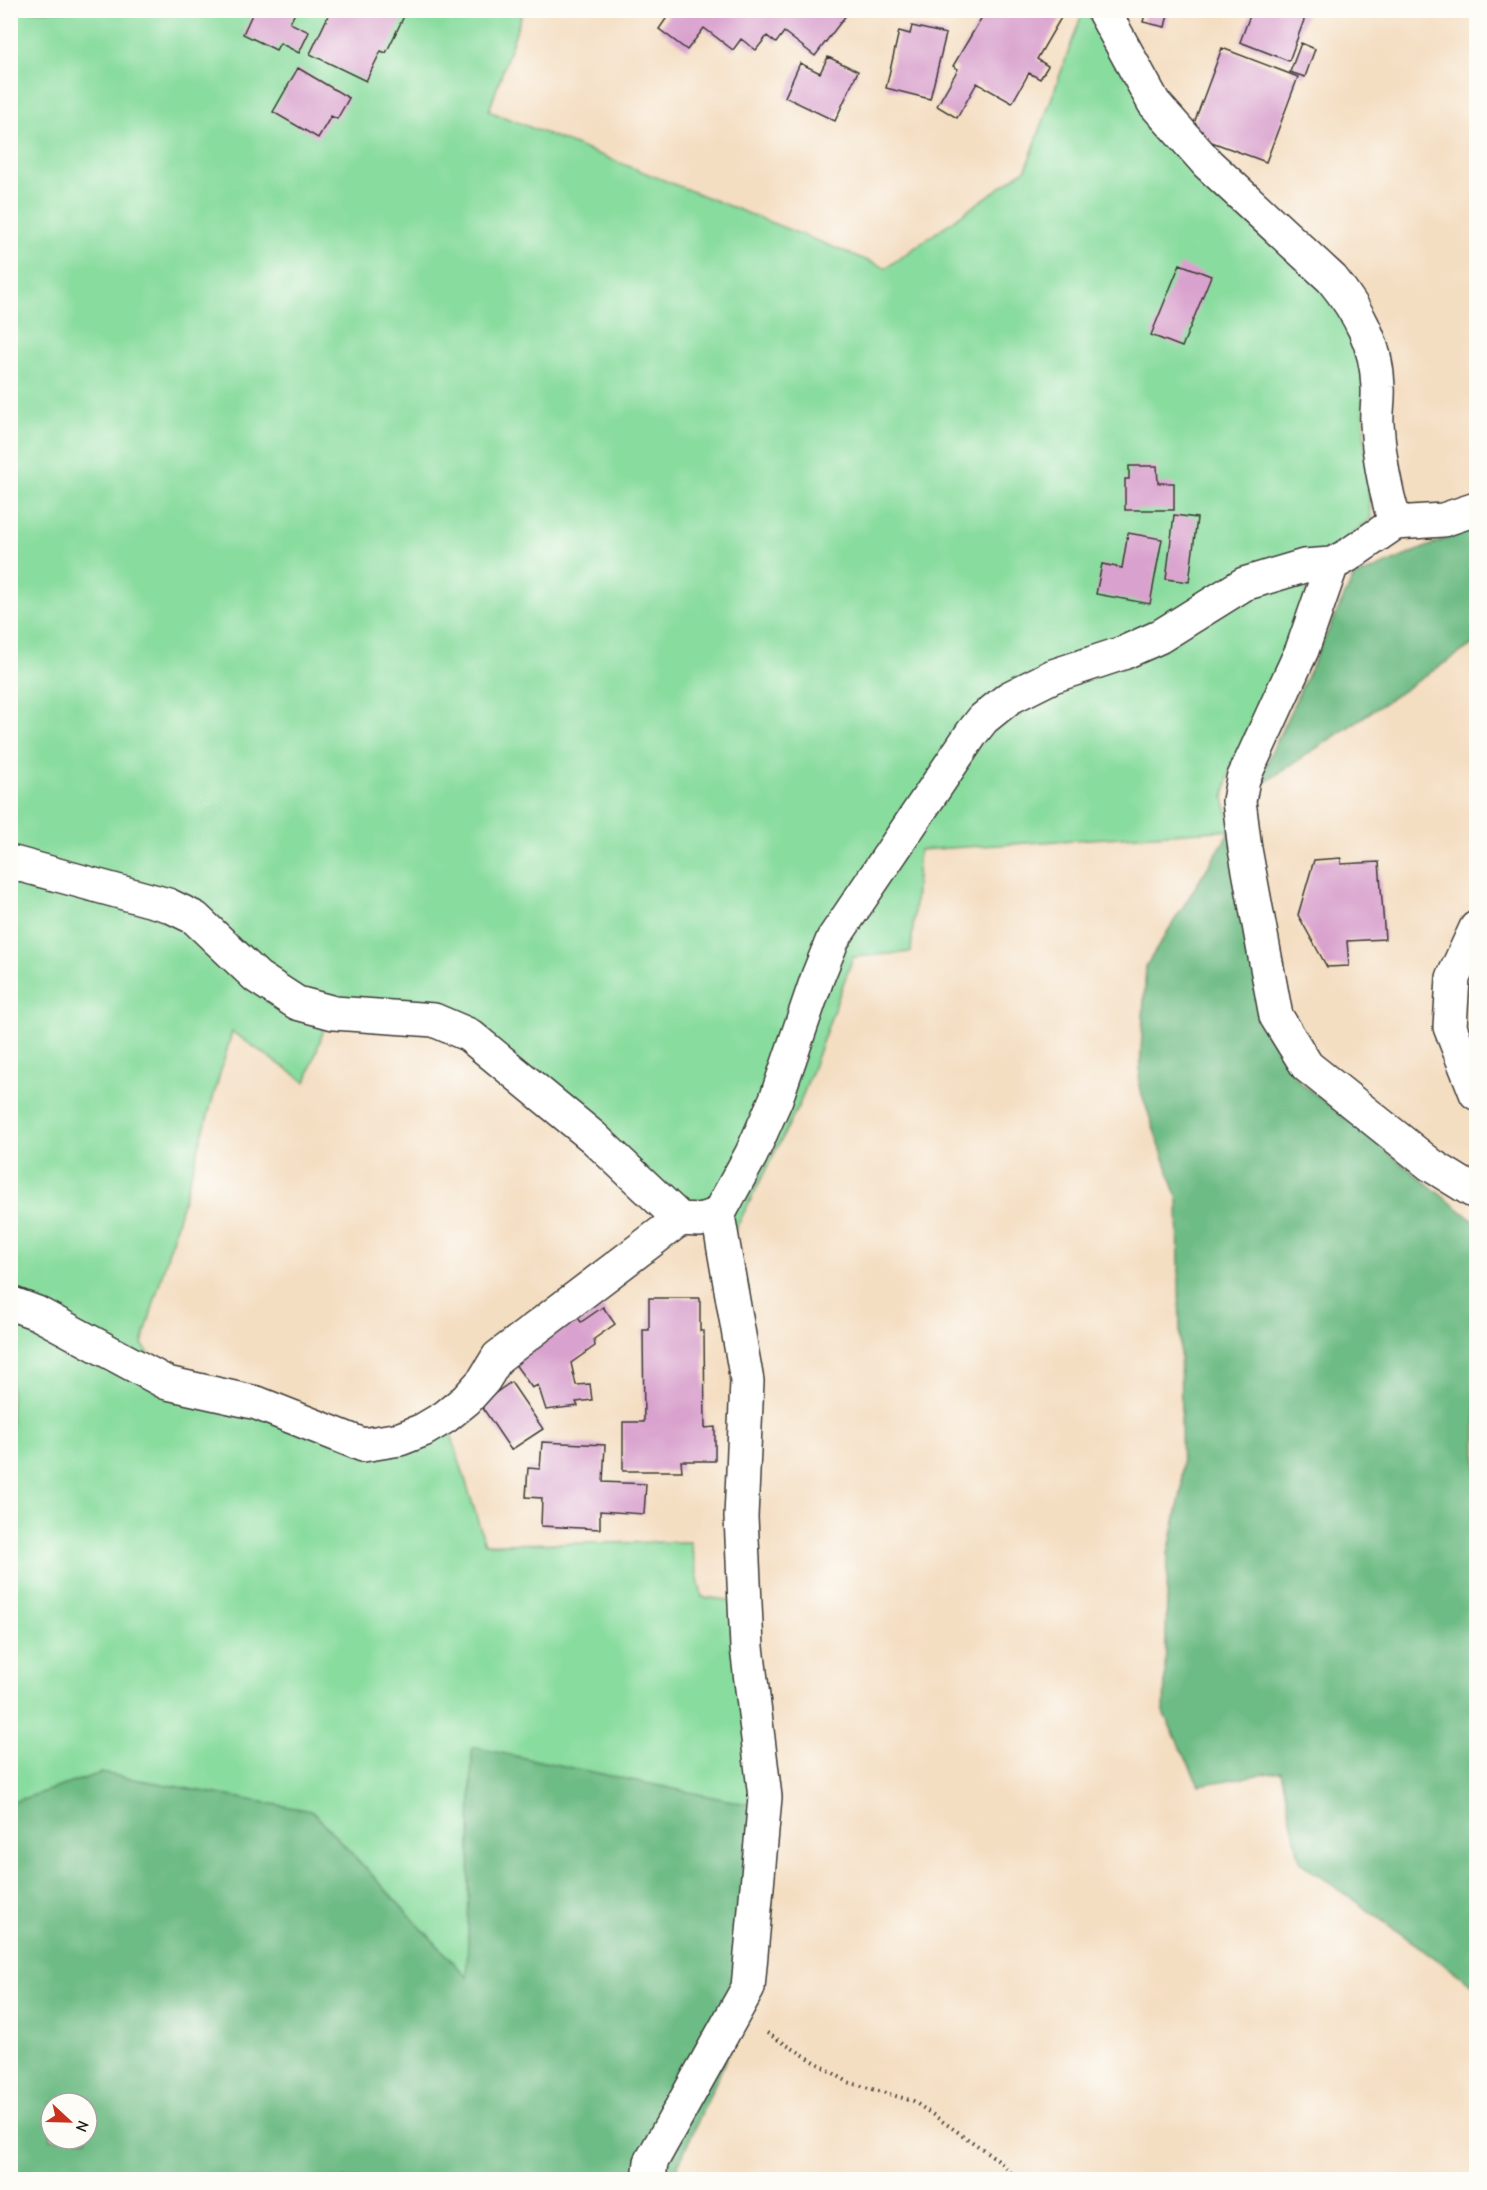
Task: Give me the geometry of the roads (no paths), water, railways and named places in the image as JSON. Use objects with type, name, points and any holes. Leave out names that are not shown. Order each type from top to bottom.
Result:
[{"type":"street","points":[[1103,10],[1154,102],[1208,164],[1332,279],[1350,301],[1364,325],[1376,365],[1379,455],[1385,490],[1395,523]]},
{"type":"street","points":[[649,2180],[651,2162],[748,1988],[765,1797],[747,1647],[741,1517],[747,1381],[718,1215],[751,1155],[776,1099],[833,939],[983,719],[1009,698],[1044,681],[1123,653],[1159,637],[1244,584],[1304,566],[1332,564],[1395,523],[1443,520],[1476,509]]},
{"type":"street","points":[[1332,564],[1302,650],[1244,779],[1239,801],[1245,849],[1275,1016],[1307,1066],[1431,1165],[1476,1191]]},
{"type":"street","points":[[10,862],[177,909],[195,918],[257,977],[297,1003],[334,1013],[434,1020],[469,1035],[593,1137],[680,1218],[699,1220],[718,1215]]},
{"type":"street","points":[[1476,928],[1453,978],[1450,1027],[1476,1093]]},
{"type":"street","points":[[10,1303],[37,1313],[167,1383],[257,1403],[363,1445],[400,1439],[445,1418],[484,1380],[498,1357],[680,1218]]}]
